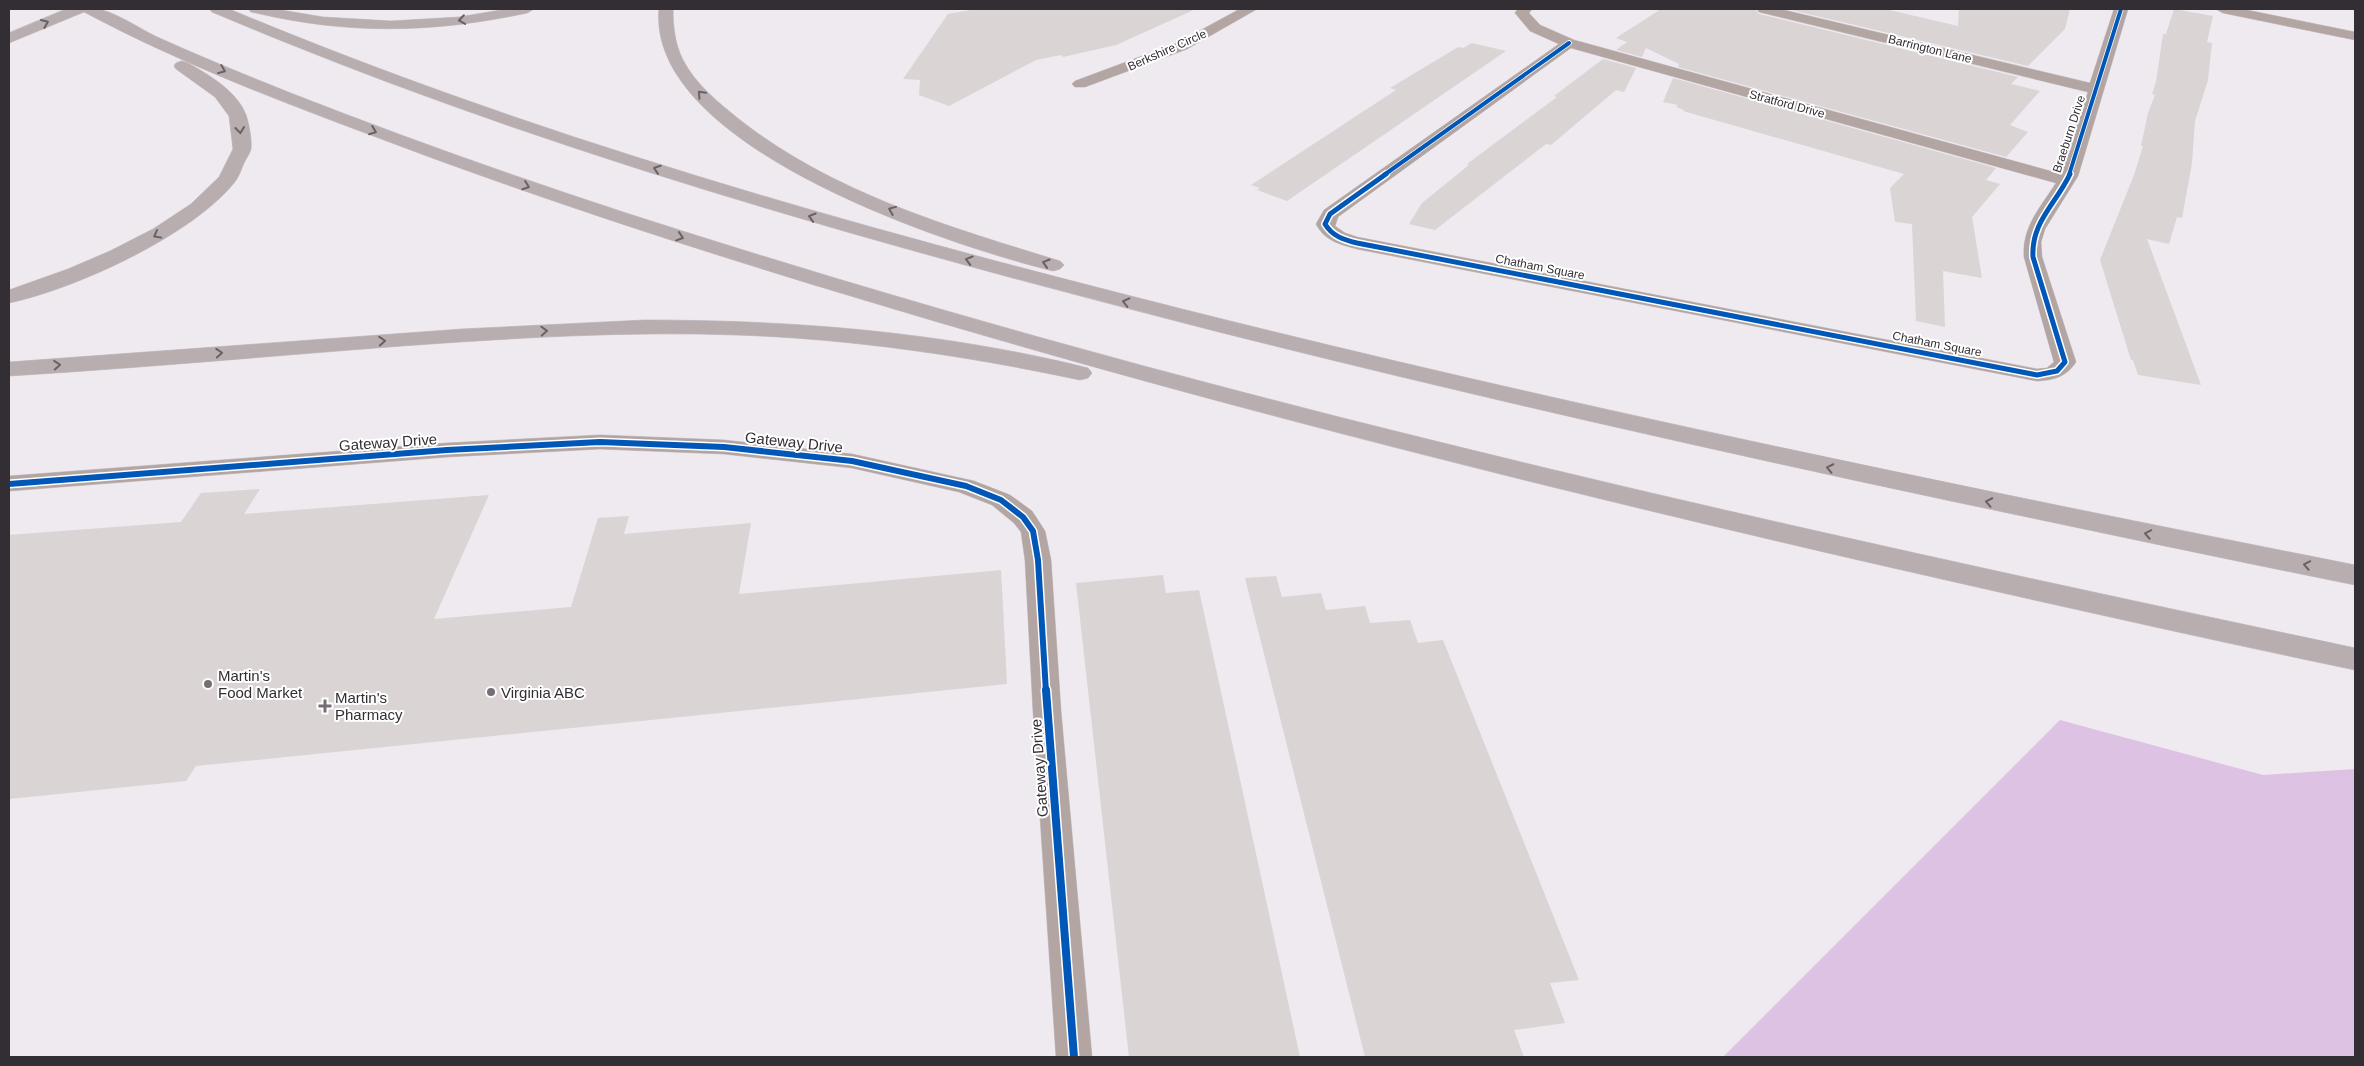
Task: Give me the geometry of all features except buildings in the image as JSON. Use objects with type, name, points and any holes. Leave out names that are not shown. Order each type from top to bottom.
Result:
[{"type":"highway","points":[[10,34],[41,9]]},
{"type":"highway","points":[[217,9],[281,37],[516,122],[689,180],[1006,271],[1241,332],[1718,444],[2034,511],[2355,575]]},
{"type":"highway","points":[[256,9],[309,20],[388,26],[451,22],[527,9]]},
{"type":"highway","points":[[666,9],[668,41],[676,61],[703,98],[736,127],[774,153],[825,181],[877,205],[1023,256],[1147,293],[1718,444]]},
{"type":"highway","points":[[10,34],[88,10],[208,64],[316,109],[440,156],[678,237],[893,303],[1198,388],[1418,445],[1722,520]]},
{"type":"highway","points":[[9,297],[83,271],[165,231],[198,209],[217,191],[236,165],[241,146],[242,128],[238,115],[227,100],[207,82],[88,10]]},
{"type":"highway","points":[[9,369],[492,333],[587,329],[738,328],[816,333],[893,341],[1056,368],[2011,585],[2355,659]]},
{"type":"street","name":"Berkshire Circle","points":[[1080,84],[1182,46],[1250,9]]},
{"type":"street","name":"Stratford Drive","points":[[1525,9],[1522,13],[1534,28],[1569,43],[2066,181]]},
{"type":"street","name":"Barrington Lane","points":[[1764,9],[2096,89]]},
{"type":"street","name":"Braeburn Drive","points":[[2056,372],[2062,369],[2065,362],[2033,257],[2032,242],[2036,229],[2066,181],[2121,9]]},
{"type":"street","points":[[2223,9],[2355,36]]},
{"type":"street","name":"Chatham Square","points":[[1569,43],[1330,214],[1325,224],[1328,230],[1343,240],[1357,243],[1910,351],[2037,375],[2056,372]]},
{"type":"street","name":"Gateway Drive","points":[[9,484],[447,450],[600,442],[724,447],[852,461],[957,484],[1001,500],[1023,517],[1032,531],[1038,560],[1047,711],[1074,1057]]},
{"type":"shaded area","points":[[2060,720],[2263,775],[2355,769],[2355,1057],[1723,1057]]},
{"type":"cycle path","points":[[1569,43],[1330,214],[1325,224],[1331,232],[1347,241],[2037,375],[2050,374],[2057,371],[2065,362],[2033,257],[2032,242],[2036,229],[2069,176],[2121,9]]},
{"type":"cycle path","points":[[9,484],[447,450],[600,442],[724,447],[852,461],[966,486],[1001,500],[1023,517],[1033,531],[1038,560],[1047,711],[1074,1057]]},
{"type":"place","name":"Martin's Food Market","points":[[208,684]]},
{"type":"place","name":"Virginia ABC","points":[[491,692]]},
{"type":"place","name":"Martin's Pharmacy","points":[[325,706]]}]
